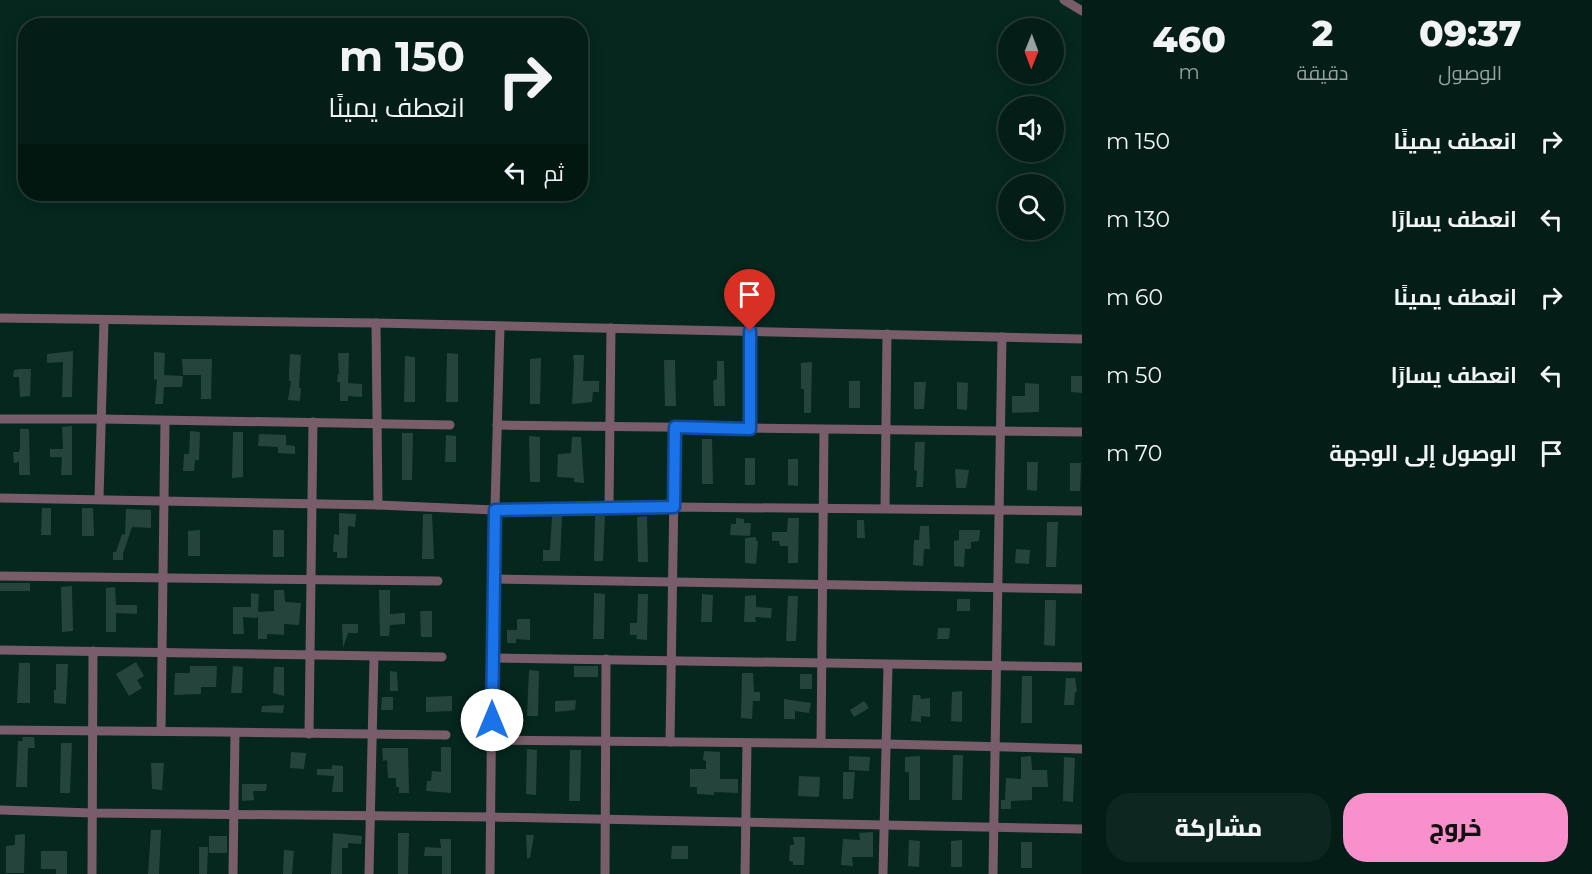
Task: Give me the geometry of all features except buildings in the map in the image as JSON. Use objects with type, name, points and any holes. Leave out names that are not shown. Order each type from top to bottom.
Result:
[{"type":"street","points":[[1064,0],[1082,11]]},
{"type":"street","points":[[0,318],[376,323],[1082,339]]},
{"type":"street","points":[[99,499],[104,320]]},
{"type":"street","points":[[376,323],[378,505]]},
{"type":"street","points":[[490,874],[493,579],[500,327]]},
{"type":"street","points":[[609,507],[611,328]]},
{"type":"street","points":[[750,331],[750,429]]},
{"type":"street","points":[[885,508],[887,334]]},
{"type":"street","points":[[993,874],[1002,337]]},
{"type":"street","points":[[0,419],[450,425]]},
{"type":"street","points":[[161,730],[165,421]]},
{"type":"street","points":[[309,734],[313,422]]},
{"type":"street","points":[[497,425],[1082,432]]},
{"type":"street","points":[[670,742],[675,427]]},
{"type":"street","points":[[821,743],[824,430]]},
{"type":"street","points":[[0,498],[378,505],[495,510],[609,507],[824,507],[1082,511]]},
{"type":"street","points":[[0,576],[438,581]]},
{"type":"street","points":[[493,579],[1082,589]]},
{"type":"street","points":[[0,650],[442,657]]},
{"type":"street","points":[[92,874],[93,651]]},
{"type":"street","points":[[369,874],[374,657]]},
{"type":"street","points":[[493,658],[1082,667]]},
{"type":"street","points":[[605,874],[606,659]]},
{"type":"street","points":[[883,874],[888,665]]},
{"type":"street","points":[[0,730],[161,730],[446,735]]},
{"type":"street","points":[[232,874],[235,733]]},
{"type":"street","points":[[492,740],[821,743],[1082,749]]},
{"type":"street","points":[[745,874],[747,743]]},
{"type":"street","points":[[0,810],[1082,829]]},
{"type":"route","points":[[492,720],[495,510],[674,507],[675,427],[750,429],[750,331]]}]
